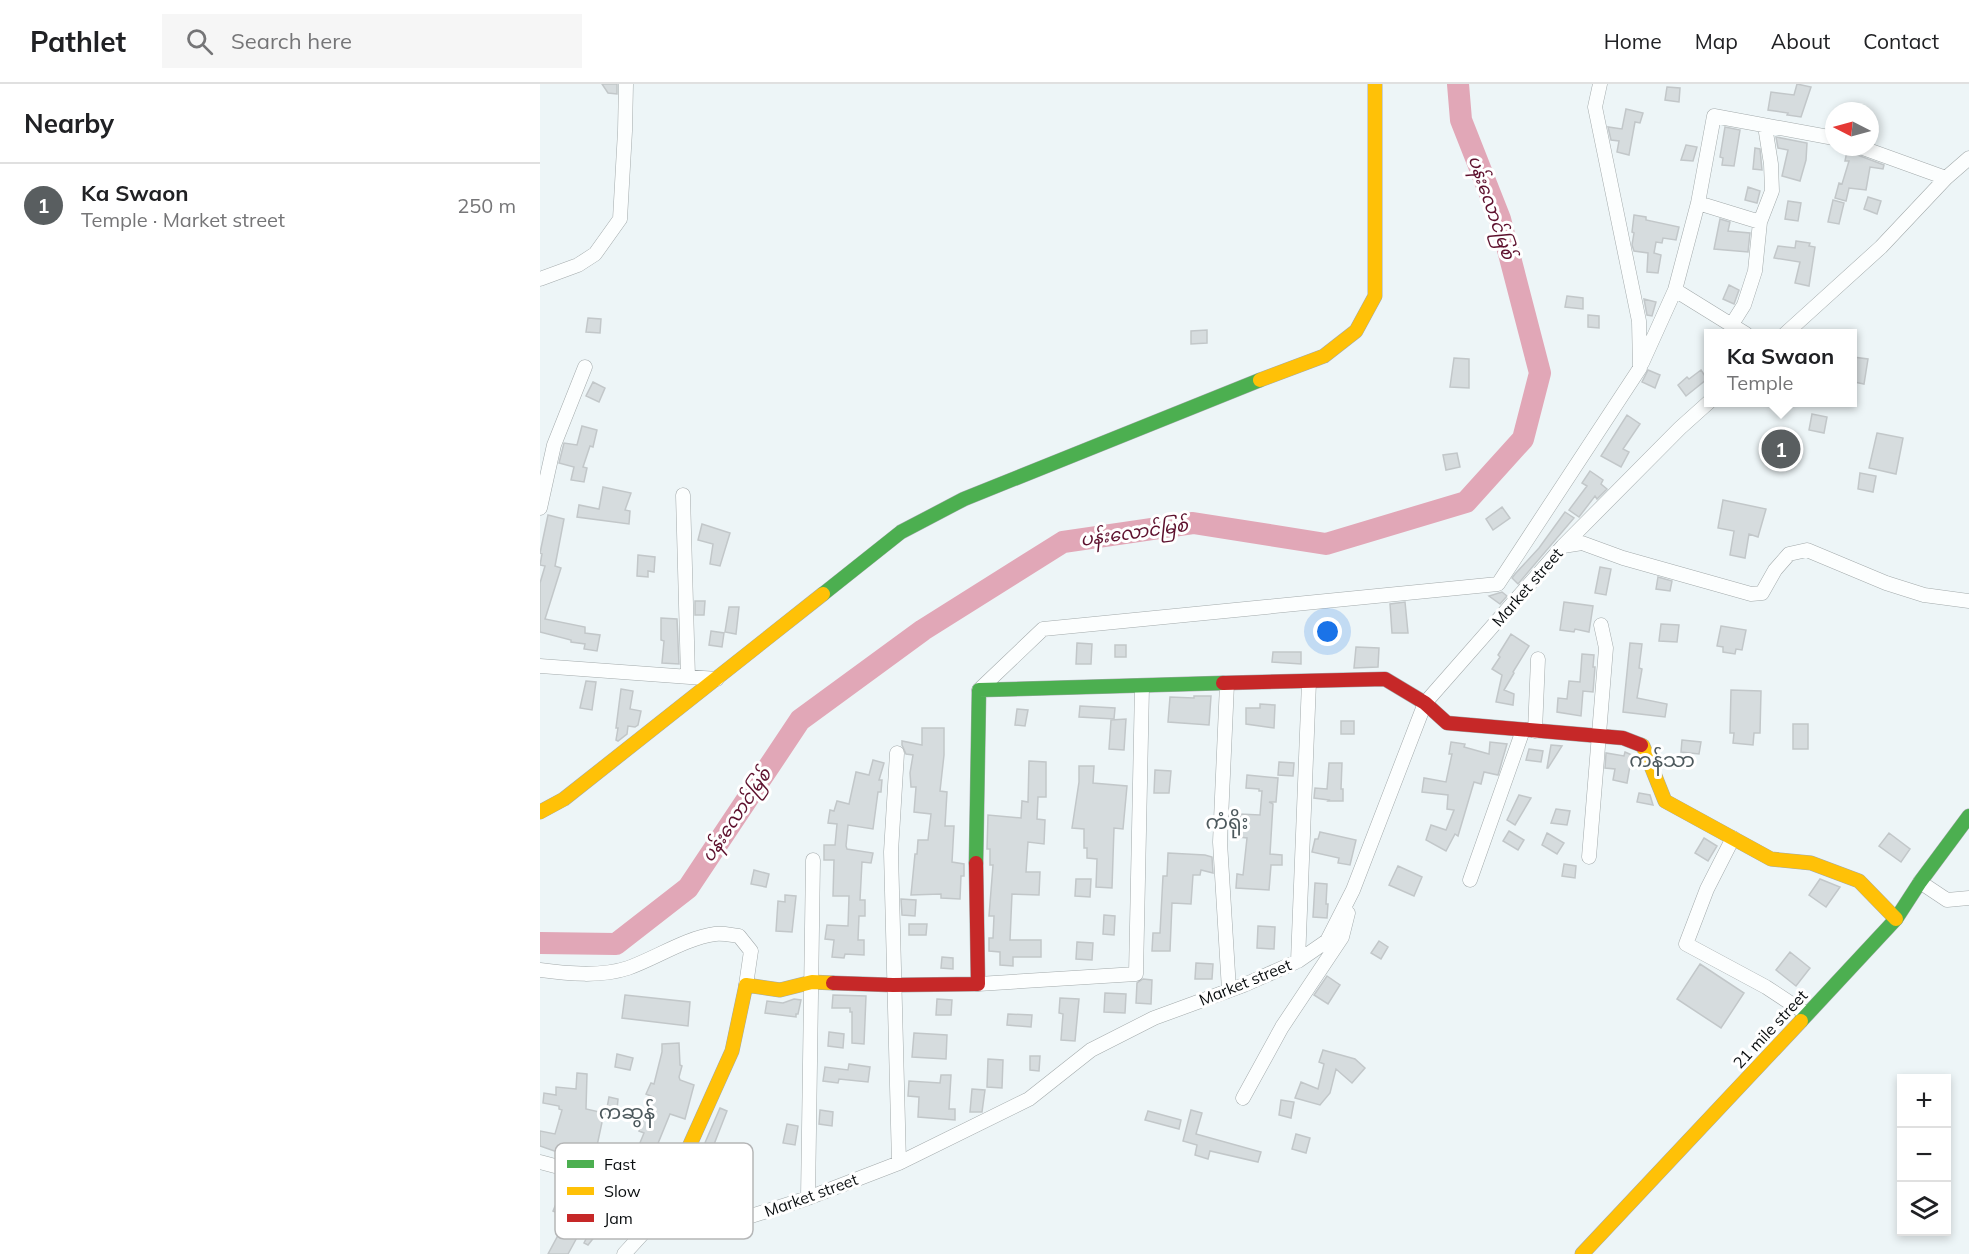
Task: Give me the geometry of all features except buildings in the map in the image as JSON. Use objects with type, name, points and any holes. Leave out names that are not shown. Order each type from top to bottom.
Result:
[{"type":"street","points":[[540,279],[578,265],[594,254],[620,219],[626,84]]},
{"type":"street","points":[[540,812],[564,799],[901,532],[964,499],[1227,392],[1324,356],[1356,331],[1376,296],[1375,84]]},
{"type":"street","points":[[1600,84],[1595,106],[1638,321],[1640,368]]},
{"type":"street","points":[[978,984],[975,838],[979,690],[1042,629],[1498,584],[1640,368],[1675,290],[1698,203],[1714,117],[1825,136]]},
{"type":"street","points":[[1732,324],[1744,305],[1755,271],[1760,222],[1772,191],[1771,164],[1765,126]]},
{"type":"street","points":[[1879,154],[1946,178]]},
{"type":"street","points":[[1789,329],[1881,247],[1946,178],[1969,158]]},
{"type":"street","points":[[1698,203],[1760,222]]},
{"type":"street","points":[[1675,290],[1740,329]]},
{"type":"street","points":[[540,508],[554,445],[585,367]]},
{"type":"street","name":"Market street","points":[[753,1215],[808,1198],[899,1163],[1029,1099],[1091,1050],[1154,1018],[1298,961],[1327,941],[1353,890],[1425,703],[1563,546],[1704,406]]},
{"type":"street","points":[[683,495],[688,677]]},
{"type":"street","points":[[1563,546],[1582,543],[1623,558],[1751,594],[1762,593],[1775,570],[1788,555],[1807,550],[1886,583],[1924,595],[1969,600]]},
{"type":"street","points":[[1589,857],[1606,648],[1601,625]]},
{"type":"street","points":[[1470,880],[1529,731],[1538,659]]},
{"type":"street","points":[[540,666],[717,679]]},
{"type":"street","points":[[979,690],[1385,679],[1425,703],[1447,723],[1623,738],[1643,746],[1665,801],[1770,859],[1811,863],[1859,880],[1896,919]]},
{"type":"street","points":[[1298,961],[1309,682]]},
{"type":"street","points":[[1227,684],[1220,842],[1228,990]]},
{"type":"street","points":[[746,985],[780,990],[812,982],[893,985],[978,984],[1136,974],[1142,687]]},
{"type":"street","points":[[897,753],[891,852],[899,1163]]},
{"type":"street","name":"21 mile street","points":[[1582,1254],[1896,919],[1920,882],[1969,816]]},
{"type":"street","points":[[1733,838],[1707,890],[1686,944],[1766,987],[1807,1014]]},
{"type":"street","points":[[808,1198],[813,860]]},
{"type":"street","points":[[1920,882],[1947,900],[1969,898]]},
{"type":"street","points":[[1243,1098],[1282,1028],[1342,937],[1353,890]]},
{"type":"street","points":[[540,970],[595,974],[626,968],[716,934],[739,936],[750,951],[746,985],[732,1051],[691,1143]]},
{"type":"street","points":[[540,1162],[555,1166]]},
{"type":"street","points":[[624,1254],[638,1239]]},
{"type":"waterway","name":"ပန်းလောင်မြစ်","points":[[540,943],[616,944],[688,888],[800,720],[923,630],[1063,542],[1193,523],[1326,544],[1466,502],[1523,439],[1540,373],[1500,219],[1461,120],[1458,84]]},
{"type":"traffic: fast","points":[[823,594],[901,532],[964,499],[1260,380]]},
{"type":"traffic: fast","points":[[976,863],[979,690],[1223,683]]},
{"type":"traffic: fast","points":[[1801,1021],[1896,919],[1920,882],[1969,816]]},
{"type":"traffic: slow","points":[[1260,380],[1324,356],[1356,331],[1375,296],[1375,84]]},
{"type":"traffic: slow","points":[[540,812],[564,799],[823,594]]},
{"type":"traffic: slow","points":[[1641,745],[1665,801],[1771,859],[1811,863],[1859,881],[1896,919]]},
{"type":"traffic: slow","points":[[691,1143],[732,1051],[746,985],[780,990],[812,982],[833,983]]},
{"type":"traffic: slow","points":[[1582,1254],[1801,1021]]},
{"type":"traffic: jam","points":[[1223,683],[1385,679],[1425,703],[1447,723],[1623,738],[1641,745]]},
{"type":"traffic: jam","points":[[833,983],[978,984],[976,863]]},
{"type":"place","name":"Ka Swaon","points":[[1781,449]]},
{"type":"district","name":"ကန်သာ","points":[[1662,759]]},
{"type":"district","name":"ကံရိုး","points":[[1227,821]]},
{"type":"district","name":"ကဆွန်","points":[[627,1111]]}]
